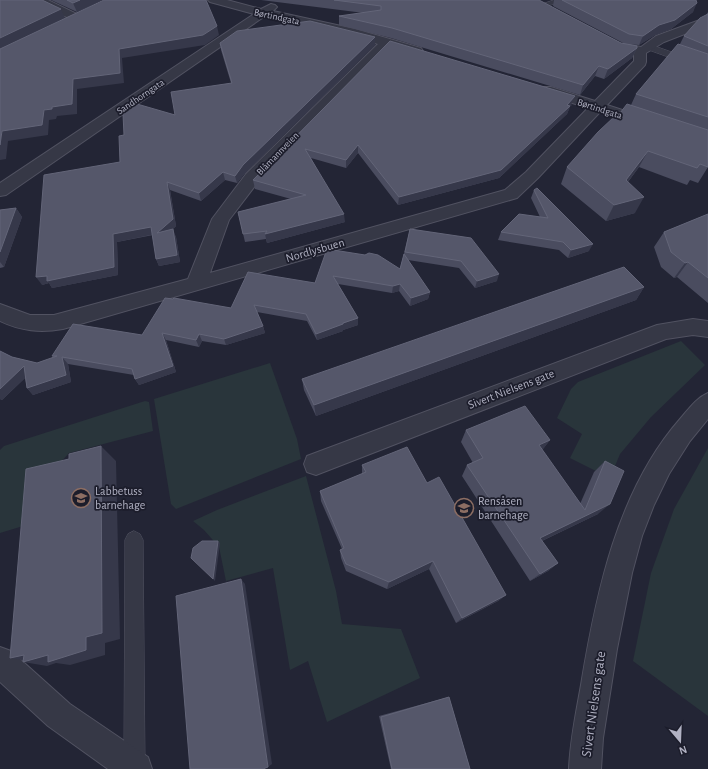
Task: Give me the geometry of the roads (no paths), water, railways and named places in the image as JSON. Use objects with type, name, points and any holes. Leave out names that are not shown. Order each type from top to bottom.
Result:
[{"type":"street","points":[[39,0],[77,18]]},
{"type":"street","name":"Børtindgata","points":[[214,0],[387,42],[430,55]]},
{"type":"street","name":"Sandhorngata","points":[[0,191],[264,13],[278,0]]},
{"type":"street","points":[[536,3],[554,13]]},
{"type":"street","points":[[63,25],[88,13]]},
{"type":"street","points":[[615,44],[631,50],[644,49],[665,37],[708,21]]},
{"type":"street","name":"Blåmannveien","points":[[196,284],[221,219],[252,178],[387,42]]},
{"type":"street","name":"Nordlysbuen","points":[[0,312],[23,323],[47,325],[510,194],[518,190],[640,62],[644,49]]},
{"type":"street","name":"Børtindgata","points":[[531,86],[656,126]]},
{"type":"street","name":"Sivert Nielsens gate","points":[[316,464],[664,331],[693,327],[708,329]]},
{"type":"street","name":"Sivert Nielsens gate","points":[[585,769],[602,642],[619,565],[646,493],[656,473],[667,454],[690,422],[708,403]]},
{"type":"street","points":[[0,662],[59,715],[135,769]]},
{"type":"lane","points":[[536,3],[562,0]]},
{"type":"lane","points":[[644,49],[696,64]]},
{"type":"lane","points":[[134,540],[135,769]]},
{"type":"place","name":"Labbetuss barnehage","points":[[81,498]]},
{"type":"place","name":"Rensåsen barnehage","points":[[464,508]]}]
